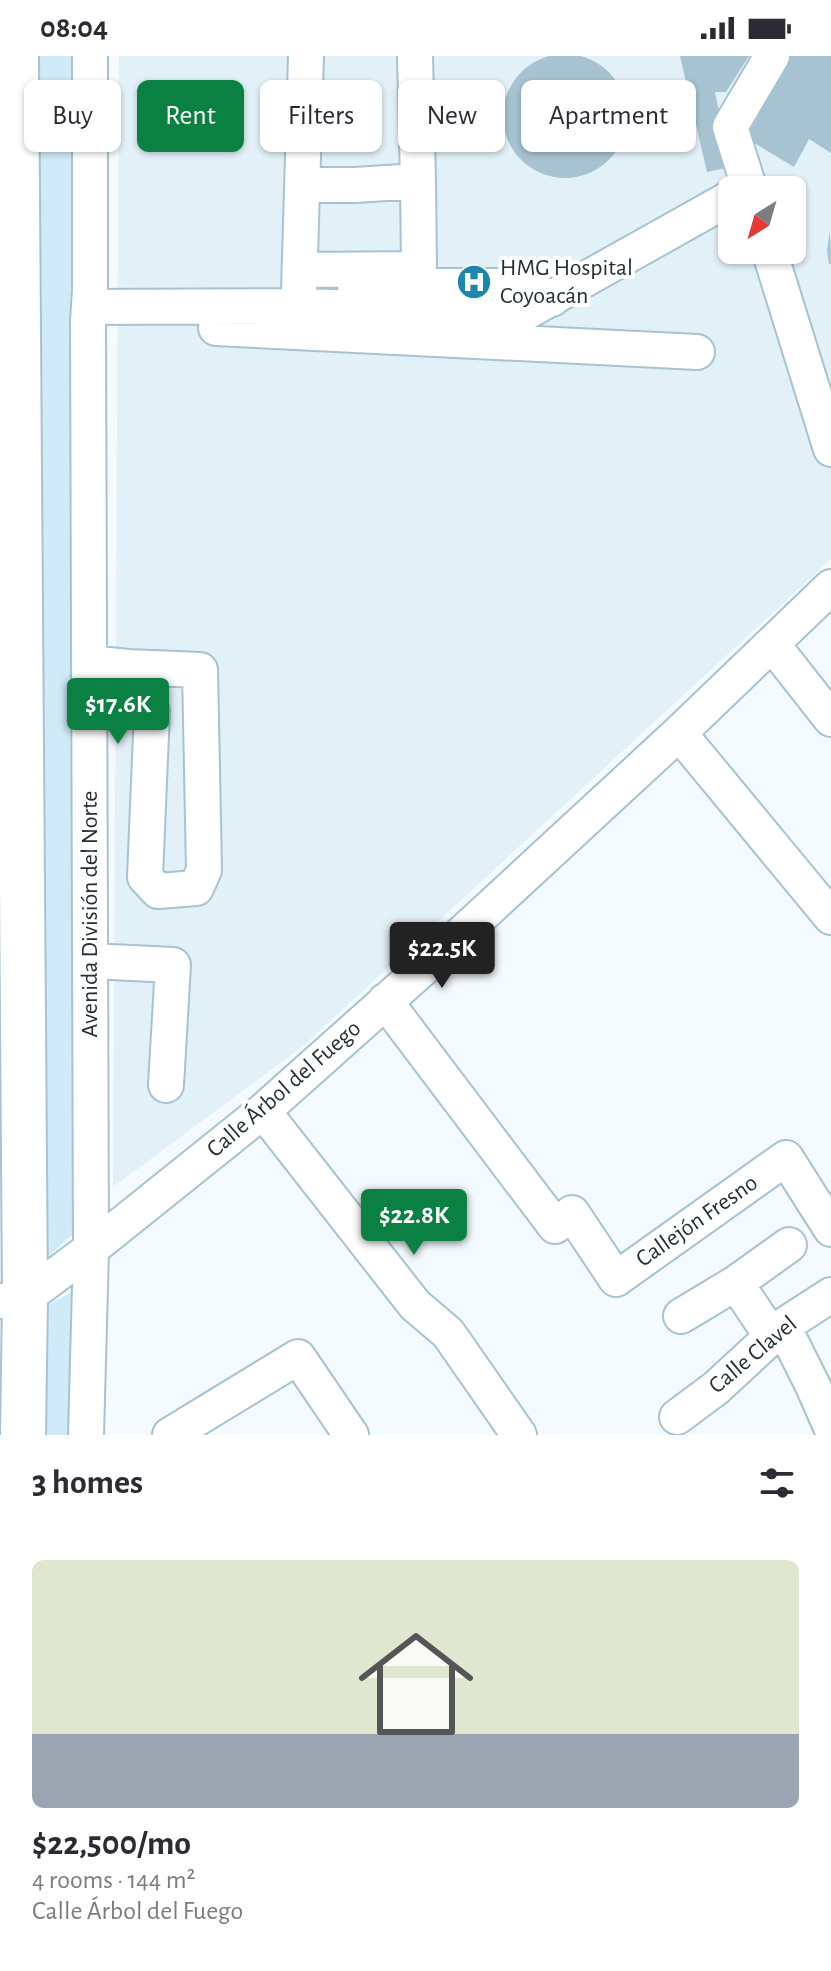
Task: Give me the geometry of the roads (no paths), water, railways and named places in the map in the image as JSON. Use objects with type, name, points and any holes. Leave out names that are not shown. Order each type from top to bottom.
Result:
[{"type":"main road","points":[[16,56],[12,1300],[23,1435]]},
{"type":"street","name":"Avenida División del Norte","points":[[86,1435],[91,1249],[90,56]]},
{"type":"street","points":[[300,287],[306,56]]},
{"type":"street","points":[[89,306],[300,287],[419,269],[415,56]]},
{"type":"street","points":[[741,176],[730,127],[772,56]]},
{"type":"street","points":[[303,185],[418,181]]},
{"type":"street","points":[[300,287],[525,286],[552,299],[718,206]]},
{"type":"street","points":[[773,264],[831,449]]},
{"type":"street","points":[[89,306],[697,352]]},
{"type":"street","name":"Calle Árbol del Fuego","points":[[12,1300],[91,1249],[263,1111],[679,733],[831,587]]},
{"type":"street","points":[[772,644],[831,719]]},
{"type":"street","points":[[89,663],[200,670],[204,870],[196,888],[158,891],[145,877],[152,711],[89,704]]},
{"type":"street","points":[[679,733],[831,917]]},
{"type":"street","points":[[90,961],[173,965],[166,1085]]},
{"type":"street","name":"Callejón Fresno","points":[[385,1001],[555,1226],[572,1213],[616,1279],[786,1158],[831,1229]]},
{"type":"street","points":[[263,1111],[415,1305],[448,1333],[519,1435]]},
{"type":"street","points":[[681,1316],[736,1283],[789,1245]]},
{"type":"street","points":[[736,1283],[777,1331],[813,1386],[831,1427]]},
{"type":"street","name":"Calle Clavel","points":[[677,1417],[716,1388],[777,1331],[831,1295]]},
{"type":"street","points":[[170,1435],[298,1357],[351,1435]]},
{"type":"place","name":"HMG Hospital Coyoacán","points":[[474,282]]}]
